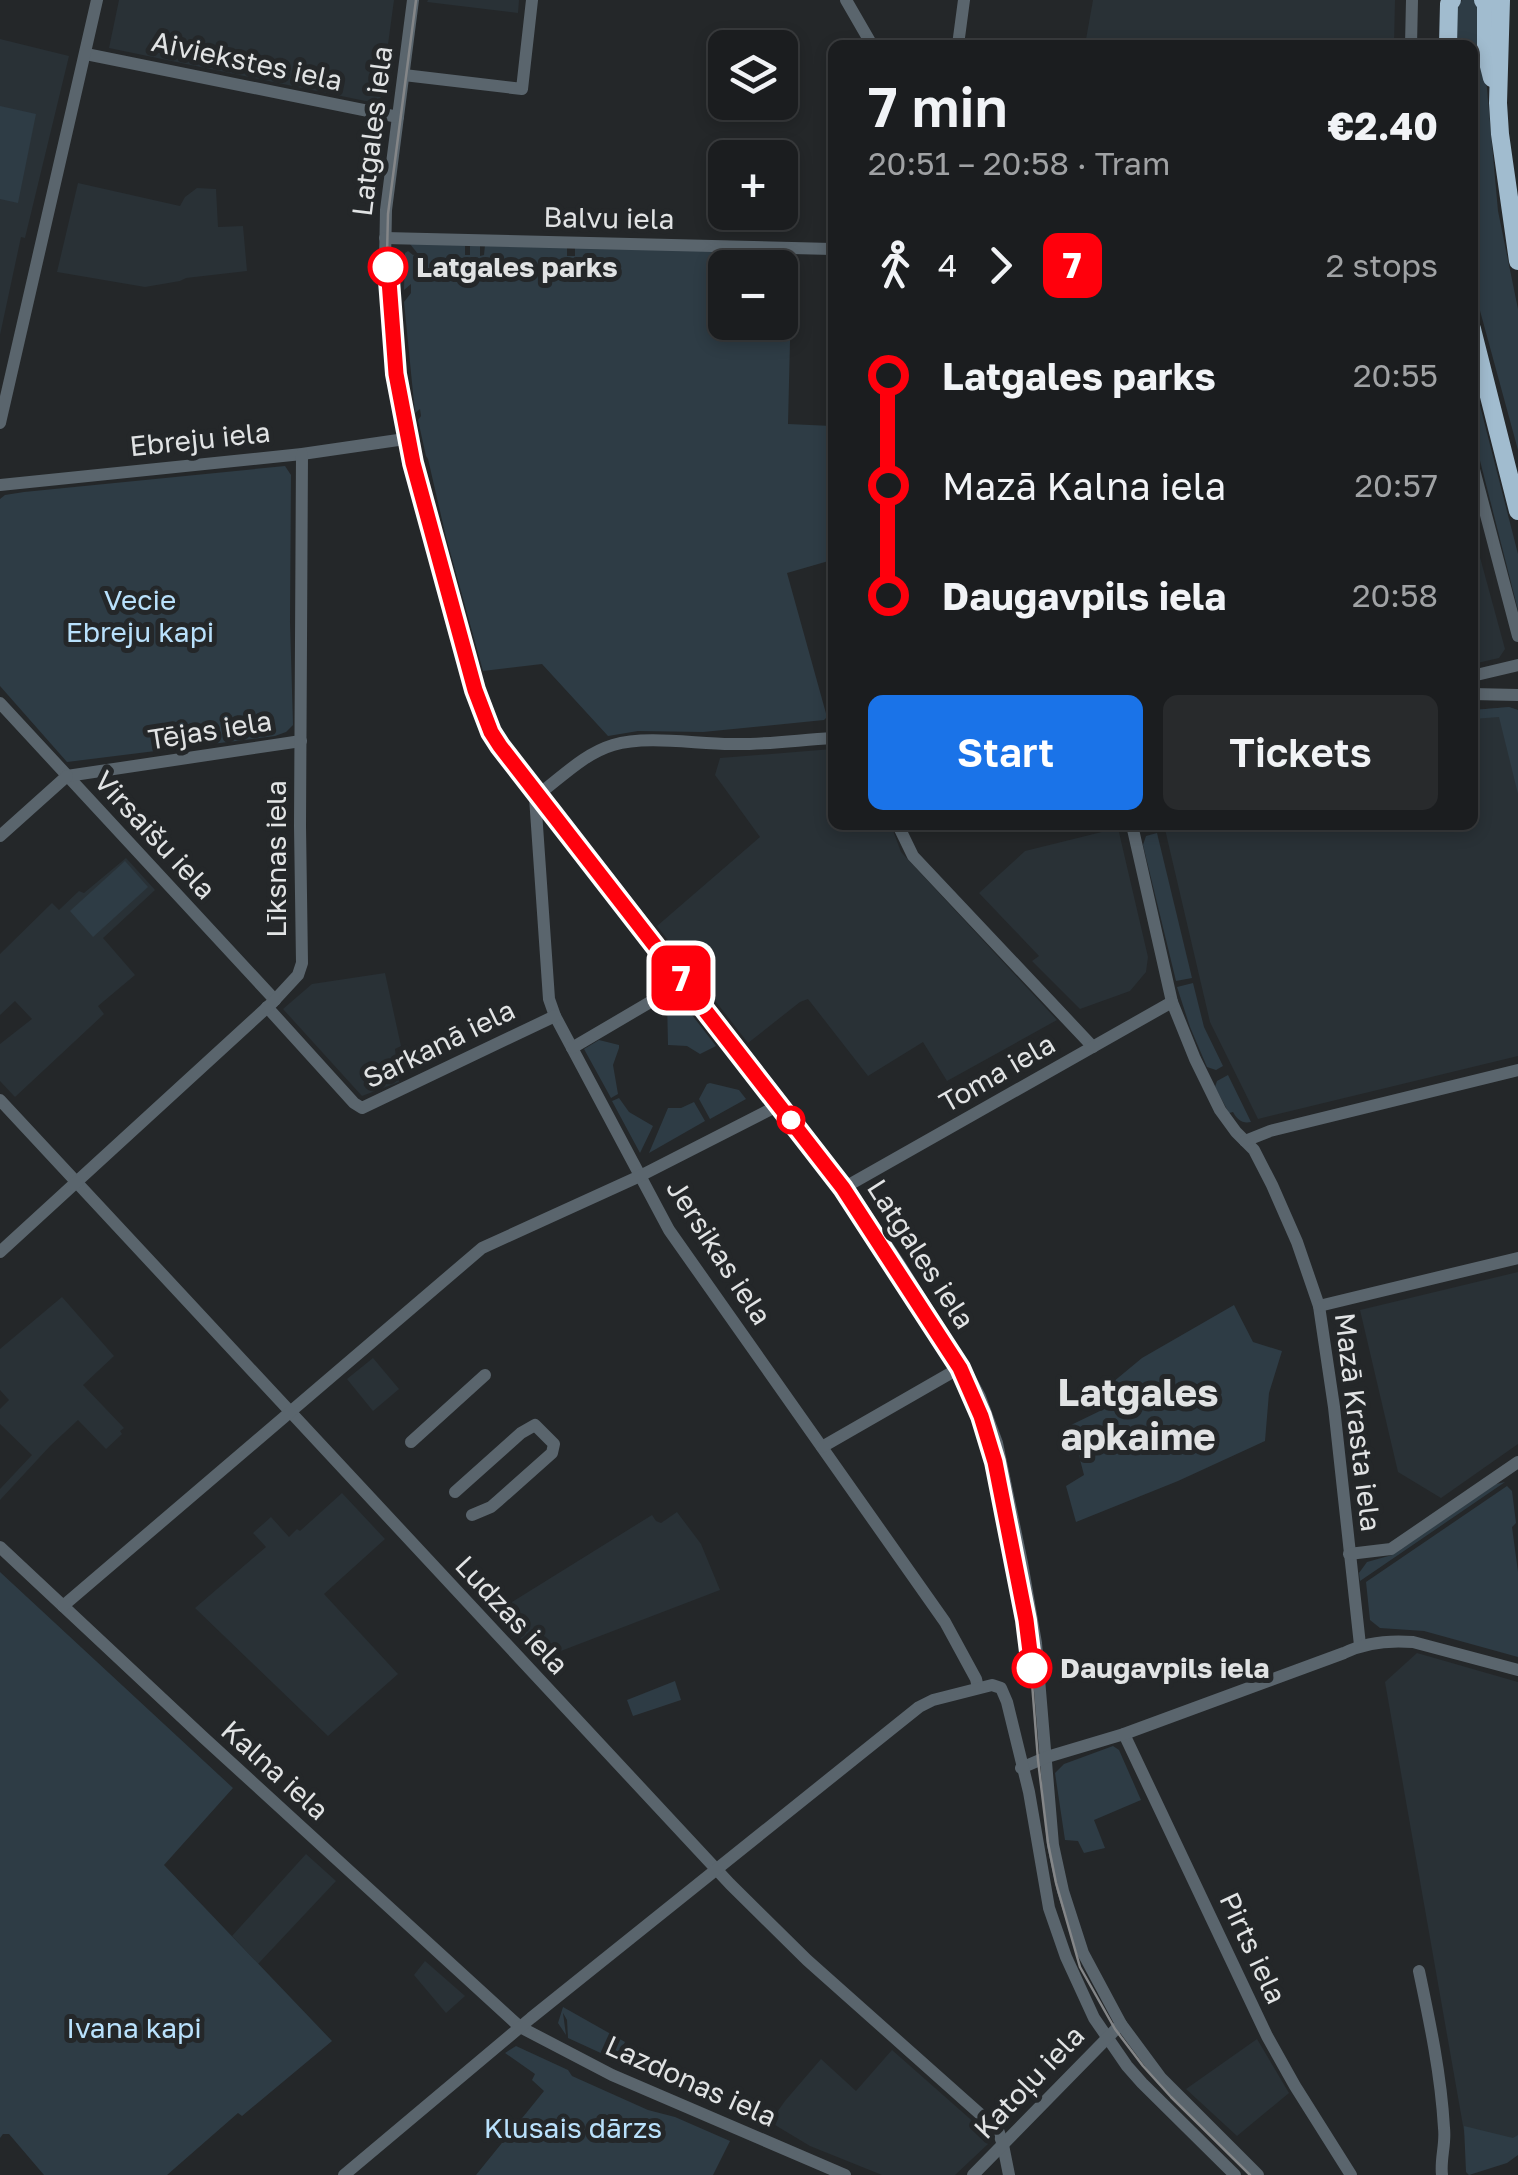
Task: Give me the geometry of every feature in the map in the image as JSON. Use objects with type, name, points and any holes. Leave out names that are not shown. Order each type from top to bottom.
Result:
[{"type":"highway","points":[[1440,0],[1444,40]]},
{"type":"highway","points":[[1445,40],[1452,0]]},
{"type":"highway","points":[[1483,0],[1486,54],[1498,103]]},
{"type":"highway","points":[[1501,0],[1498,103],[1518,261]]},
{"type":"highway","points":[[1478,351],[1518,511]]},
{"type":"street","points":[[0,423],[98,0]]},
{"type":"street","name":"Latgales iela","points":[[414,0],[386,210],[393,379],[405,439],[481,715],[494,742],[535,797],[552,806],[847,1186],[964,1366],[997,1443],[1036,1643],[1054,1845],[1063,1891],[1083,1954],[1120,2024],[1174,2093],[1258,2175]]},
{"type":"street","points":[[404,75],[522,90],[532,0]]},
{"type":"street","points":[[846,0],[869,40]]},
{"type":"street","points":[[959,40],[964,0]]},
{"type":"street","points":[[1412,0],[1412,40]]},
{"type":"street","name":"Aiviekstes iela","points":[[86,54],[398,118]]},
{"type":"street","name":"Balvu iela","points":[[385,238],[828,249]]},
{"type":"street","name":"Ebreju iela","points":[[0,485],[302,454],[405,439]]},
{"type":"street","name":"Līksnas iela","points":[[0,1252],[298,975],[302,963],[302,454]]},
{"type":"street","points":[[1478,497],[1518,636]]},
{"type":"street","points":[[1478,675],[1518,666]]},
{"type":"street","points":[[1478,694],[1518,695]]},
{"type":"street","name":"Virsaišu iela","points":[[0,702],[271,1004]]},
{"type":"street","points":[[535,797],[575,765],[616,744],[762,744],[828,738]]},
{"type":"street","name":"Tējas iela","points":[[67,776],[300,741]]},
{"type":"street","points":[[0,836],[67,776]]},
{"type":"street","name":"Jersikas iela","points":[[535,797],[549,999],[554,1016],[669,1230],[945,1622],[978,1688]]},
{"type":"street","name":"Mazā Krasta iela","points":[[1133,830],[1172,1002],[1220,1110],[1260,1162],[1278,1199],[1318,1306],[1334,1407],[1360,1645]]},
{"type":"street","points":[[900,831],[913,856],[1093,1047]]},
{"type":"street","points":[[572,1048],[686,981]]},
{"type":"street","name":"Toma iela","points":[[847,1186],[1172,1002]]},
{"type":"street","name":"Sarkanā iela","points":[[271,1004],[362,1108],[554,1016]]},
{"type":"street","points":[[1245,1141],[1270,1131],[1518,1070]]},
{"type":"street","name":"Ludzas iela","points":[[0,1100],[716,1870],[809,1962],[990,2122],[998,2130],[1003,2145]]},
{"type":"street","points":[[62,1606],[482,1248],[640,1176],[783,1103]]},
{"type":"street","points":[[1318,1306],[1518,1258]]},
{"type":"street","points":[[822,1447],[964,1366]]},
{"type":"street","points":[[411,1442],[485,1375]]},
{"type":"street","points":[[455,1492],[535,1425],[554,1444],[552,1454],[512,1489],[491,1507],[472,1515]]},
{"type":"street","points":[[1349,1554],[1391,1549],[1518,1462]]},
{"type":"street","name":"Kalna iela","points":[[0,1547],[520,2027]]},
{"type":"street","points":[[1021,1768],[1124,1734],[1360,1645],[1413,1642],[1518,1670]]},
{"type":"street","points":[[344,2175],[520,2027],[919,1707],[992,1685],[1001,1688],[1010,1710],[1049,1908],[1094,2018],[1142,2083],[1235,2175]]},
{"type":"street","name":"Pirts iela","points":[[1124,1734],[1267,2036],[1351,2175]]},
{"type":"street","points":[[1419,1971],[1433,2036],[1445,2133],[1442,2175]]},
{"type":"street","name":"Katoļu iela","points":[[973,2175],[1120,2024]]},
{"type":"street","name":"Lazdonas iela","points":[[520,2027],[612,2075],[845,2175]]},
{"type":"street","points":[[1003,2145],[1009,2175]]},
{"type":"shaded area","points":[[119,0],[394,0],[380,104],[109,48]]},
{"type":"shaded area","points":[[428,0],[519,0],[518,13]]},
{"type":"shaded area","points":[[1093,0],[1395,0],[1394,40],[1086,40]]},
{"type":"shaded area","points":[[0,39],[69,56],[25,238],[21,237],[0,335]]},
{"type":"shaded area","points":[[78,183],[180,206],[197,188],[216,189],[218,227],[243,226],[247,271],[145,287],[57,272]]},
{"type":"shaded area","points":[[1478,550],[1505,649],[1499,658],[1478,663]]},
{"type":"shaded area","points":[[1478,710],[1518,710],[1518,1056],[1258,1119],[1210,1022],[1165,830],[1478,830]]},
{"type":"shaded area","points":[[828,749],[828,830],[893,830],[901,852],[1057,1020],[947,1081],[923,1042],[868,1076],[808,999],[748,1043],[657,926],[760,837],[715,775],[720,758]]},
{"type":"shaded area","points":[[1118,830],[1148,957],[1146,972],[1130,991],[1080,1009],[1032,961],[1039,956],[979,893],[1025,851]]},
{"type":"shaded area","points":[[126,858],[155,890],[103,938],[135,975],[98,1006],[104,1014],[15,1097],[0,1081],[0,1044],[32,1019],[15,1001],[0,1015],[0,954],[52,903],[59,910]]},
{"type":"shaded area","points":[[385,973],[401,1046],[395,1049],[399,1082],[362,1096],[283,1009],[312,984]]},
{"type":"shaded area","points":[[1518,1272],[1518,1444],[1441,1498],[1398,1472],[1360,1310]]},
{"type":"shaded area","points":[[62,1297],[114,1356],[83,1385],[124,1428],[106,1449],[78,1420],[0,1500],[0,1489],[32,1455],[0,1424],[0,1409],[9,1400],[0,1390],[0,1349]]},
{"type":"shaded area","points":[[373,1358],[399,1389],[373,1411],[347,1379]]},
{"type":"shaded area","points":[[342,1493],[385,1539],[324,1594],[398,1674],[328,1736],[195,1608],[266,1547],[253,1533],[271,1517],[289,1537]]},
{"type":"shaded area","points":[[677,1512],[701,1544],[720,1590],[540,1659],[496,1612],[652,1515],[661,1523]]},
{"type":"shaded area","points":[[1417,1653],[1518,1682],[1518,2153],[1465,2137],[1385,1682]]},
{"type":"shaded area","points":[[306,1854],[336,1881],[258,1964],[232,1936]]},
{"type":"shaded area","points":[[425,1961],[465,1996],[446,2013],[414,1975]]},
{"type":"shaded area","points":[[1257,2039],[1289,2093],[1237,2136],[1186,2089]]},
{"type":"shaded area","points":[[892,2050],[986,2133],[988,2144],[955,2175],[882,2175],[810,2146],[770,2122],[821,2059],[856,2091]]},
{"type":"green space","points":[[1462,0],[1479,0],[1498,211],[1518,309],[1518,450],[1478,303],[1478,40],[1455,40],[1457,9]]},
{"type":"green space","points":[[0,106],[36,114],[18,203],[0,199]]},
{"type":"green space","name":"Latgales parks","points":[[410,244],[465,244],[465,255],[470,255],[470,245],[480,245],[480,256],[484,255],[485,245],[567,247],[567,256],[575,256],[575,247],[708,250],[708,340],[790,340],[788,424],[828,426],[828,561],[787,573],[827,717],[824,720],[703,732],[638,731],[608,736],[542,664],[483,671],[426,456],[418,420],[420,409],[415,413],[404,302],[411,293],[411,284],[404,290],[408,251],[418,254]]},
{"type":"green space","points":[[1478,398],[1518,554],[1518,610],[1478,453]]},
{"type":"green space","name":"Vecie Ebreju kapi","points":[[285,466],[291,475],[293,725],[275,736],[67,762],[0,686],[0,499],[24,492]]},
{"type":"green space","points":[[1478,710],[1518,710],[1518,794],[1499,717],[1478,719]]},
{"type":"green space","points":[[1157,833],[1192,978],[1176,981],[1143,845],[1146,836]]},
{"type":"green space","points":[[125,861],[148,887],[93,937],[70,911]]},
{"type":"green space","points":[[1193,983],[1204,1027],[1223,1066],[1216,1070],[1207,1067],[1177,987]]},
{"type":"green space","points":[[678,997],[716,1046],[700,1054],[687,1046],[668,1045],[667,1000]]},
{"type":"green space","points":[[599,1040],[619,1045],[613,1065],[618,1094],[611,1098],[584,1049]]},
{"type":"green space","points":[[1228,1075],[1251,1122],[1242,1122],[1233,1112],[1229,1113],[1215,1087],[1217,1081]]},
{"type":"green space","points":[[710,1083],[739,1090],[746,1099],[710,1119],[699,1099]]},
{"type":"green space","points":[[619,1098],[629,1112],[653,1126],[640,1153],[612,1101]]},
{"type":"green space","points":[[694,1102],[705,1121],[649,1153],[668,1108]]},
{"type":"green space","points":[[1234,1305],[1253,1342],[1282,1351],[1269,1393],[1265,1441],[1076,1522],[1066,1486],[1084,1475],[1071,1425],[1104,1409],[1101,1392],[1142,1358]]},
{"type":"green space","points":[[1505,1482],[1360,1581],[1359,1573],[1367,1562],[1392,1555],[1496,1484]]},
{"type":"green space","points":[[1507,1486],[1512,1491],[1516,1523],[1512,1527],[1518,1572],[1518,1657],[1424,1631],[1380,1628],[1370,1620],[1366,1582]]},
{"type":"green space","name":"Ivana kapi","points":[[0,1572],[233,1788],[164,1865],[332,2041],[242,2116],[238,2113],[167,2175],[44,2175],[9,2134],[0,2138]]},
{"type":"green space","points":[[675,1681],[681,1700],[633,1716],[627,1700]]},
{"type":"green space","points":[[1113,1746],[1119,1750],[1141,1800],[1094,1820],[1105,1848],[1084,1853],[1078,1841],[1065,1840],[1055,1773],[1064,1764]]},
{"type":"green space","points":[[563,2007],[625,2042],[616,2060],[568,2038],[563,2013],[566,2035],[558,2023]]},
{"type":"green space","name":"Klusais dārzs","points":[[516,2046],[648,2110],[675,2117],[730,2141],[713,2175],[476,2175],[544,2091],[532,2080],[535,2074],[505,2053]]},
{"type":"green space","points":[[1464,2126],[1513,2138],[1518,2135],[1518,2155],[1507,2163],[1469,2175]]},
{"type":"tram line","points":[[416,0],[388,214],[395,373],[413,463],[483,712],[500,747],[843,1188],[960,1368],[995,1462],[1029,1644],[1048,1843],[1080,1967],[1115,2029],[1143,2066],[1250,2175]]},
{"type":"tram line","name":"7","points":[[388,267],[396,374],[413,463],[466,658],[491,732],[843,1188],[960,1368],[976,1402],[995,1462],[1032,1668]]},
{"type":"place","name":"Latgales parks","points":[[388,267]]},
{"type":"place","name":"Daugavpils iela","points":[[1032,1668]]},
{"type":"district","name":"Latgales apkaime","points":[[1138,1415]]}]
